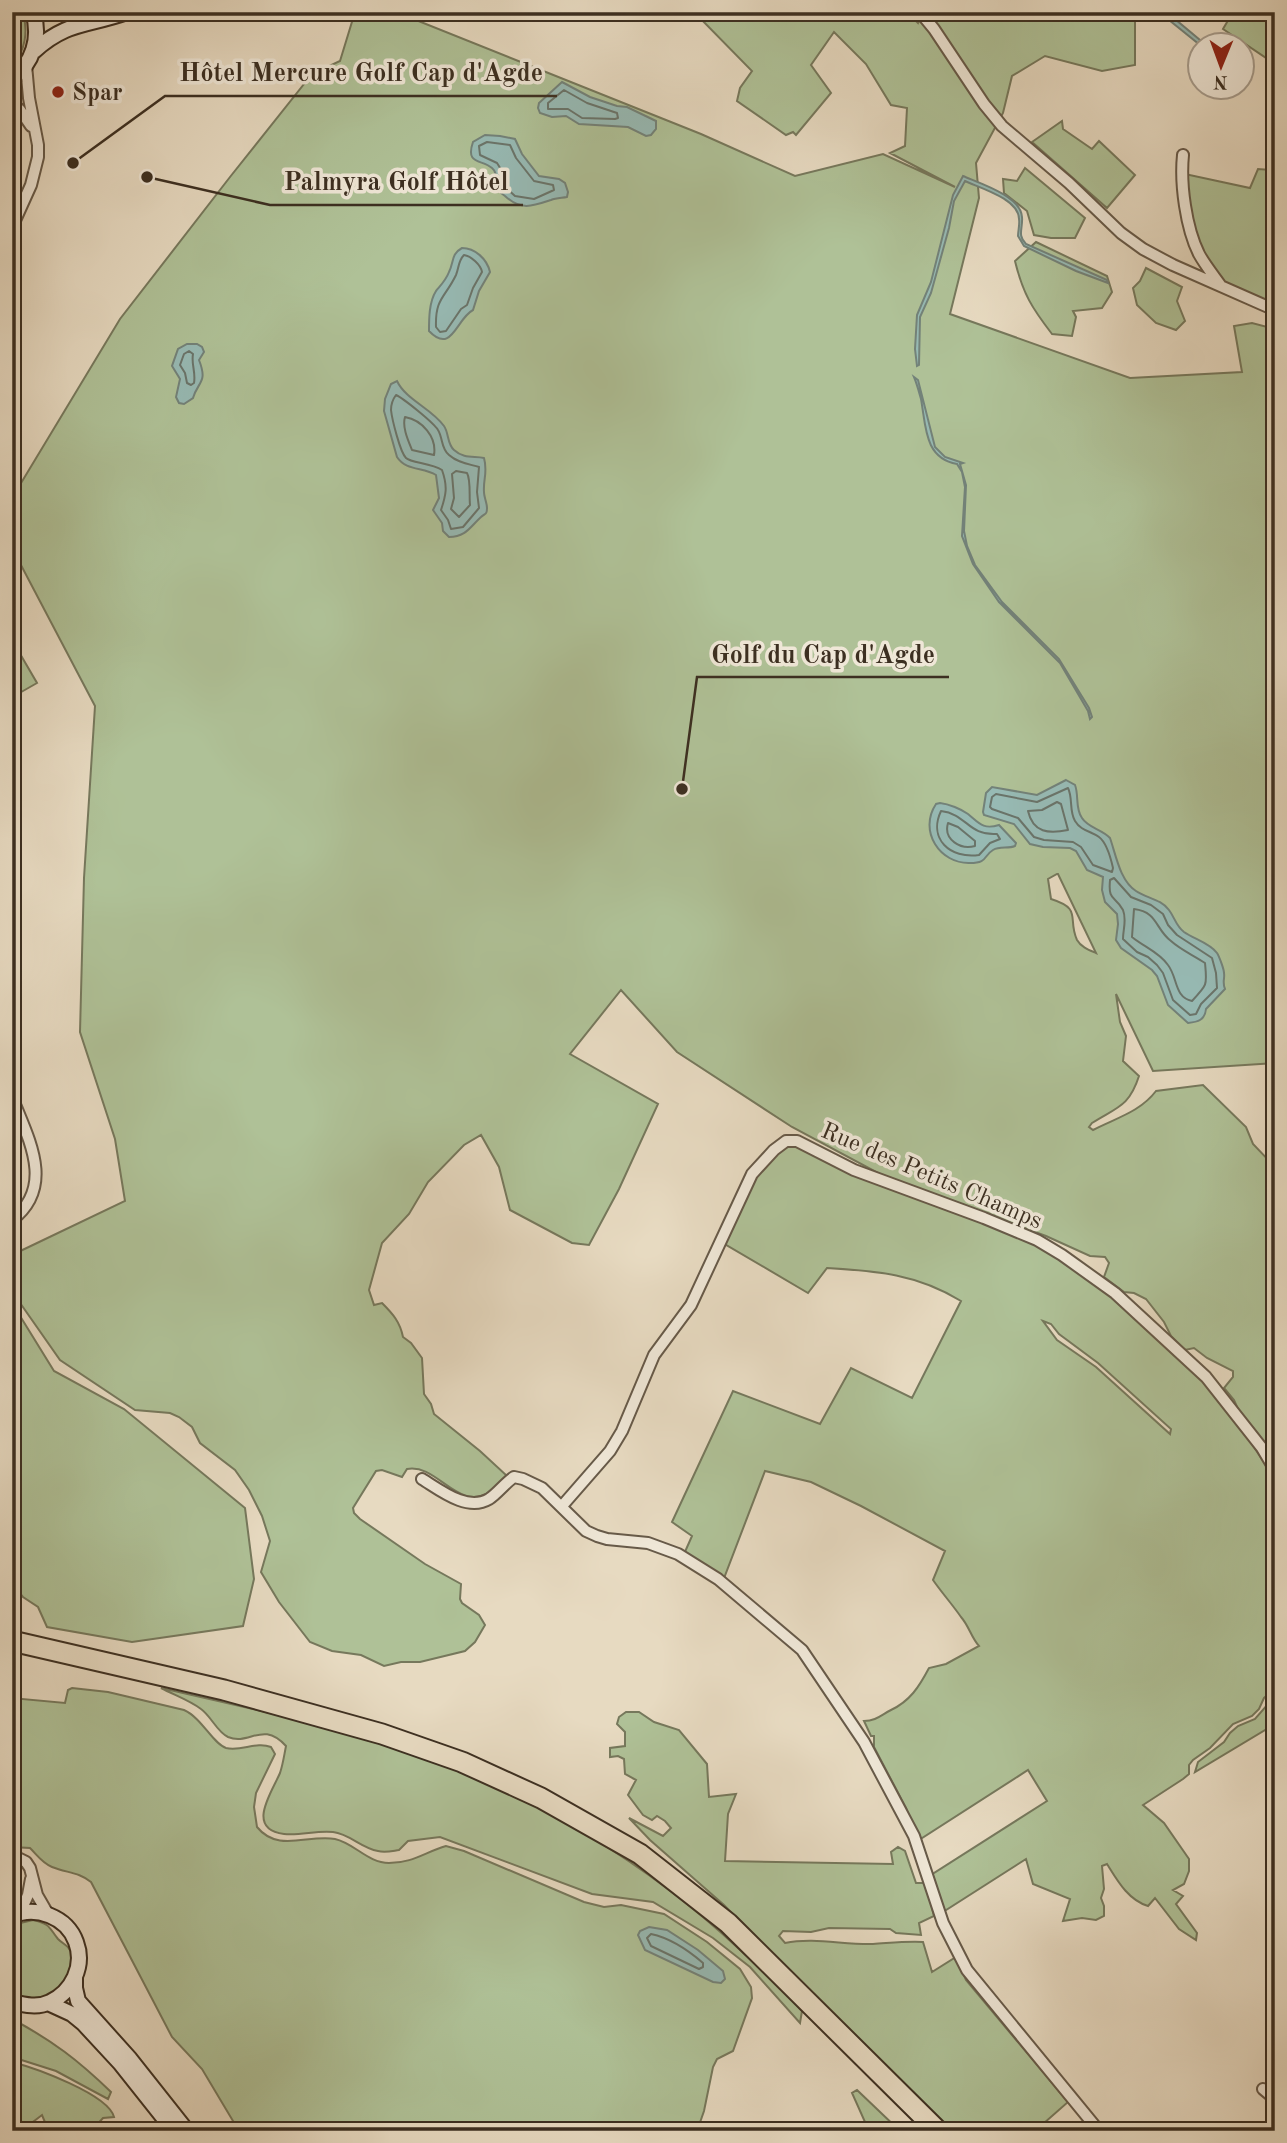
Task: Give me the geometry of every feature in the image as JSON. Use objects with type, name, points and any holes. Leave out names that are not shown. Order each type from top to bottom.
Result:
[{"type":"highway","points":[[12,1641],[224,1690],[382,1734],[462,1762],[551,1803],[640,1854],[728,1923],[938,2131]]},
{"type":"main road","points":[[33,12],[37,36],[34,51]]},
{"type":"main road","points":[[50,12],[73,12]]},
{"type":"main road","points":[[12,79],[48,37],[64,29],[127,12]]},
{"type":"main road","points":[[16,1915],[33,1912],[48,1914],[66,1927],[76,1942],[79,1960],[75,1978],[78,2001],[130,2059],[187,2131]]},
{"type":"main road","points":[[12,2002],[30,2006],[48,2003],[64,1993],[75,1978]]},
{"type":"main road","points":[[48,2003],[72,2014],[83,2023],[120,2063],[174,2131]]},
{"type":"street","points":[[920,12],[1002,126],[1069,183],[1121,233],[1143,249],[1275,310]]},
{"type":"street","points":[[12,227],[37,168],[38,145],[26,65]]},
{"type":"street","points":[[12,103],[35,131]]},
{"type":"street","points":[[1184,155],[1182,170],[1191,234],[1199,253],[1221,286]]},
{"type":"street","points":[[12,1097],[33,1153],[36,1170],[31,1197],[12,1220]]},
{"type":"street","name":"Rue des Petits Champs","points":[[562,1506],[610,1451],[622,1431],[654,1355],[691,1305],[752,1174],[786,1141],[797,1141],[854,1170],[948,1203],[1037,1240],[1062,1255],[1115,1293],[1206,1377],[1262,1448],[1275,1470]]},
{"type":"street","points":[[422,1479],[461,1501],[476,1503],[488,1499],[514,1477],[523,1479],[542,1488],[586,1531],[607,1539],[648,1543],[678,1554],[718,1579],[802,1650],[864,1742],[914,1836],[943,1923],[967,1970],[1099,2131]]},
{"type":"street","points":[[12,1858],[26,1862],[30,1868],[37,1895],[48,1914]]},
{"type":"street","points":[[16,1915],[28,1895],[31,1876]]},
{"type":"street","points":[[1263,2089],[1275,2099]]},
{"type":"green space","points":[[12,12],[23,12],[25,33],[23,47],[12,65]]},
{"type":"green space","points":[[355,12],[396,12],[701,134],[795,176],[883,154],[955,187],[890,153],[905,146],[907,108],[891,105],[866,64],[834,32],[811,65],[831,93],[796,135],[793,132],[786,135],[737,101],[740,88],[752,71],[694,12],[907,12],[918,23],[923,12],[1135,12],[1135,65],[1102,71],[1045,56],[1012,76],[1003,113],[976,163],[979,198],[950,314],[1130,378],[1242,372],[1234,326],[1252,323],[1275,329],[1275,1063],[1153,1071],[1116,994],[1120,1022],[1126,1036],[1123,1061],[1139,1076],[1126,1100],[1089,1127],[1093,1130],[1127,1114],[1143,1104],[1156,1091],[1203,1085],[1246,1127],[1253,1144],[1275,1167],[1275,1466],[1224,1388],[1233,1377],[1233,1371],[1194,1348],[1185,1350],[1171,1336],[1146,1299],[1124,1292],[1104,1277],[1109,1263],[1105,1257],[1090,1256],[1046,1236],[891,1180],[792,1127],[677,1052],[621,990],[570,1054],[658,1104],[619,1189],[589,1245],[572,1243],[510,1210],[499,1167],[481,1135],[464,1145],[428,1182],[409,1214],[382,1243],[369,1290],[374,1305],[382,1303],[390,1311],[403,1337],[422,1358],[424,1394],[434,1414],[506,1475],[491,1491],[479,1496],[468,1496],[458,1493],[429,1473],[418,1469],[407,1469],[402,1477],[382,1470],[376,1471],[353,1508],[360,1519],[425,1564],[461,1584],[462,1603],[479,1615],[485,1625],[475,1642],[465,1651],[420,1662],[384,1666],[361,1655],[332,1651],[310,1642],[279,1602],[261,1572],[270,1541],[262,1516],[235,1470],[200,1443],[192,1427],[179,1417],[170,1413],[135,1410],[60,1360],[18,1300],[12,1289],[12,1255],[125,1201],[115,1139],[80,1032],[84,878],[95,706],[12,548],[12,498],[120,319],[312,74],[340,61]],"holes":[[[1058,874],[1096,953],[1077,940],[1071,911],[1051,899],[1048,879]]]},
{"type":"green space","points":[[1233,12],[1275,12],[1275,64],[1256,51],[1256,32],[1227,32],[1223,29]]},
{"type":"green space","points":[[1062,121],[1063,129],[1092,149],[1099,141],[1135,175],[1107,208],[1032,142]]},
{"type":"green space","points":[[1275,151],[1275,307],[1226,283],[1215,271],[1196,233],[1185,174],[1250,188],[1258,169],[1271,170]]},
{"type":"green space","points":[[1025,168],[1085,218],[1075,238],[1034,235],[1027,211],[1004,193],[1003,179],[1017,181]]},
{"type":"green space","points":[[1036,242],[1107,276],[1112,292],[1102,308],[1073,311],[1076,317],[1072,336],[1052,334],[1021,283],[1015,261]]},
{"type":"green space","points":[[1146,268],[1182,287],[1177,301],[1185,321],[1176,330],[1156,323],[1137,305],[1133,288]]},
{"type":"green space","points":[[12,640],[37,683],[16,695],[12,688]]},
{"type":"green space","points":[[786,1145],[797,1146],[1033,1241],[1098,1284],[1203,1379],[1275,1479],[1275,1689],[1264,1698],[1252,1716],[1233,1724],[1210,1748],[1193,1760],[1189,1765],[1189,1774],[1143,1805],[1164,1823],[1189,1859],[1189,1871],[1184,1884],[1173,1890],[1183,1896],[1176,1904],[1197,1933],[1196,1940],[1179,1929],[1155,1898],[1148,1906],[1135,1899],[1124,1889],[1107,1864],[1102,1866],[1104,1889],[1101,1898],[1104,1916],[1096,1920],[1082,1918],[1063,1921],[1070,1899],[1033,1884],[1026,1859],[943,1912],[931,1875],[1047,1801],[1028,1770],[919,1840],[906,1808],[874,1747],[874,1736],[871,1736],[864,1721],[875,1719],[909,1698],[929,1668],[946,1664],[979,1646],[964,1620],[933,1580],[945,1551],[811,1482],[765,1471],[721,1586],[684,1554],[692,1536],[672,1522],[733,1391],[820,1424],[851,1368],[912,1398],[961,1301],[912,1279],[827,1268],[808,1293],[723,1243],[758,1171]],"holes":[[[1043,1321],[1051,1324],[1059,1334],[1098,1363],[1171,1429],[1170,1434],[1096,1367],[1057,1340]]]},
{"type":"green space","points":[[12,1303],[54,1371],[124,1409],[245,1508],[254,1579],[243,1626],[132,1642],[47,1627],[38,1607],[23,1597],[12,1584]]},
{"type":"green space","points":[[72,1688],[108,1692],[184,1710],[196,1719],[216,1742],[226,1748],[260,1745],[271,1747],[275,1754],[256,1793],[254,1807],[257,1827],[274,1839],[335,1839],[374,1860],[389,1863],[412,1859],[446,1846],[464,1851],[584,1902],[604,1907],[621,1905],[664,1914],[707,1942],[740,1969],[751,1987],[752,1998],[733,2051],[717,2059],[713,2067],[697,2131],[239,2131],[202,2069],[172,2037],[91,1882],[77,1874],[48,1865],[30,1848],[12,1847],[12,1698],[65,1703],[68,1690]]},
{"type":"green space","points":[[161,1688],[293,1719],[390,1746],[508,1792],[550,1813],[629,1861],[703,1917],[763,1971],[802,2011],[800,2023],[750,1967],[713,1938],[653,1902],[592,1894],[440,1837],[408,1841],[399,1850],[383,1852],[333,1832],[284,1834],[272,1831],[263,1818],[264,1809],[280,1773],[286,1746],[270,1735],[243,1739],[228,1737],[201,1709]]},
{"type":"green space","points":[[1275,1696],[1275,1724],[1195,1772],[1198,1762],[1224,1742],[1238,1726],[1255,1719]]},
{"type":"green space","points":[[626,1712],[639,1712],[654,1722],[679,1730],[707,1764],[709,1797],[736,1794],[728,1814],[725,1861],[893,1864],[891,1852],[898,1847],[905,1851],[916,1883],[926,1883],[934,1916],[919,1923],[921,1935],[896,1933],[890,1929],[829,1928],[811,1932],[783,1931],[779,1936],[785,1943],[923,1942],[932,1972],[956,1957],[966,1980],[1068,2102],[1035,2131],[948,2131],[724,1905],[629,1818],[663,1836],[671,1828],[657,1816],[652,1820],[643,1815],[628,1795],[636,1780],[625,1774],[624,1759],[618,1756],[610,1757],[610,1748],[625,1746],[625,1732],[617,1724],[619,1717]]},
{"type":"green space","points":[[33,1920],[51,1929],[68,1948],[72,1963],[67,1978],[56,1991],[49,1996],[33,2000],[12,1992],[12,1925]]},
{"type":"green space","points":[[12,2019],[53,2043],[76,2061],[111,2092],[108,2099],[56,2071],[12,2057]]},
{"type":"green space","points":[[12,2062],[53,2076],[85,2091],[109,2108],[114,2117],[103,2118],[95,2127],[47,2127],[42,2115],[21,2131],[12,2131]]},
{"type":"green space","points":[[857,2090],[900,2131],[869,2131],[852,2093]]},
{"type":"water","points":[[929,12],[1163,13],[1170,15],[1190,32],[1186,34],[1164,16]]},
{"type":"water","points":[[562,82],[590,97],[627,107],[656,121],[656,129],[646,136],[628,127],[579,124],[566,116],[552,117],[540,113],[539,103]]},
{"type":"water","points":[[485,135],[515,139],[522,154],[539,176],[559,179],[565,183],[567,197],[527,206],[511,201],[498,189],[494,170],[473,158],[471,154],[473,142]]},
{"type":"water","points":[[963,176],[998,191],[1015,203],[1020,209],[1021,235],[1026,244],[1107,280],[1108,283],[1024,246],[1018,236],[1019,219],[1013,206],[998,195],[965,181],[954,201],[931,293],[920,317],[917,366],[917,315],[931,282],[953,195]]},
{"type":"water","points":[[462,248],[480,255],[490,272],[479,291],[473,310],[449,337],[443,339],[429,331],[431,305],[436,291],[448,275],[454,256]]},
{"type":"water","points":[[187,344],[202,347],[204,352],[199,360],[203,373],[193,398],[184,404],[179,403],[176,397],[180,379],[172,366],[178,349]]},
{"type":"water","points":[[914,377],[918,380],[935,447],[945,457],[963,463],[960,464],[966,485],[964,531],[975,565],[1002,602],[1059,659],[1089,708],[1092,717],[1090,719],[1060,663],[999,602],[973,564],[962,536],[965,487],[962,472],[957,464],[946,461],[932,448]]},
{"type":"water","points":[[397,381],[406,394],[444,426],[454,450],[465,456],[484,458],[487,512],[460,535],[449,537],[443,531],[442,523],[433,510],[439,498],[436,475],[405,465],[397,457],[384,411],[391,384]]},
{"type":"water","points":[[1066,780],[1075,785],[1082,818],[1110,838],[1119,867],[1131,887],[1166,906],[1181,930],[1210,946],[1218,955],[1224,971],[1225,989],[1206,1009],[1200,1020],[1188,1023],[1168,1005],[1157,976],[1121,948],[1116,940],[1117,914],[1105,902],[1103,877],[1087,870],[1076,851],[1030,844],[1014,824],[984,815],[986,793],[992,787],[1037,795]]},
{"type":"water","points":[[936,804],[962,810],[985,826],[999,825],[1016,843],[1015,846],[996,849],[976,863],[959,862],[950,858],[941,852],[931,835],[931,814]]},
{"type":"water","points":[[649,1927],[667,1930],[698,1950],[723,1971],[725,1979],[721,1983],[713,1982],[645,1950],[638,1935]]},
{"type":"place","name":"Spar","points":[[58,92]]},
{"type":"place","name":"Hôtel Mercure Golf Cap d'Agde","points":[[73,163]]},
{"type":"place","name":"Palmyra Golf Hôtel","points":[[147,177]]},
{"type":"place","name":"Golf du Cap d'Agde","points":[[682,789]]}]
